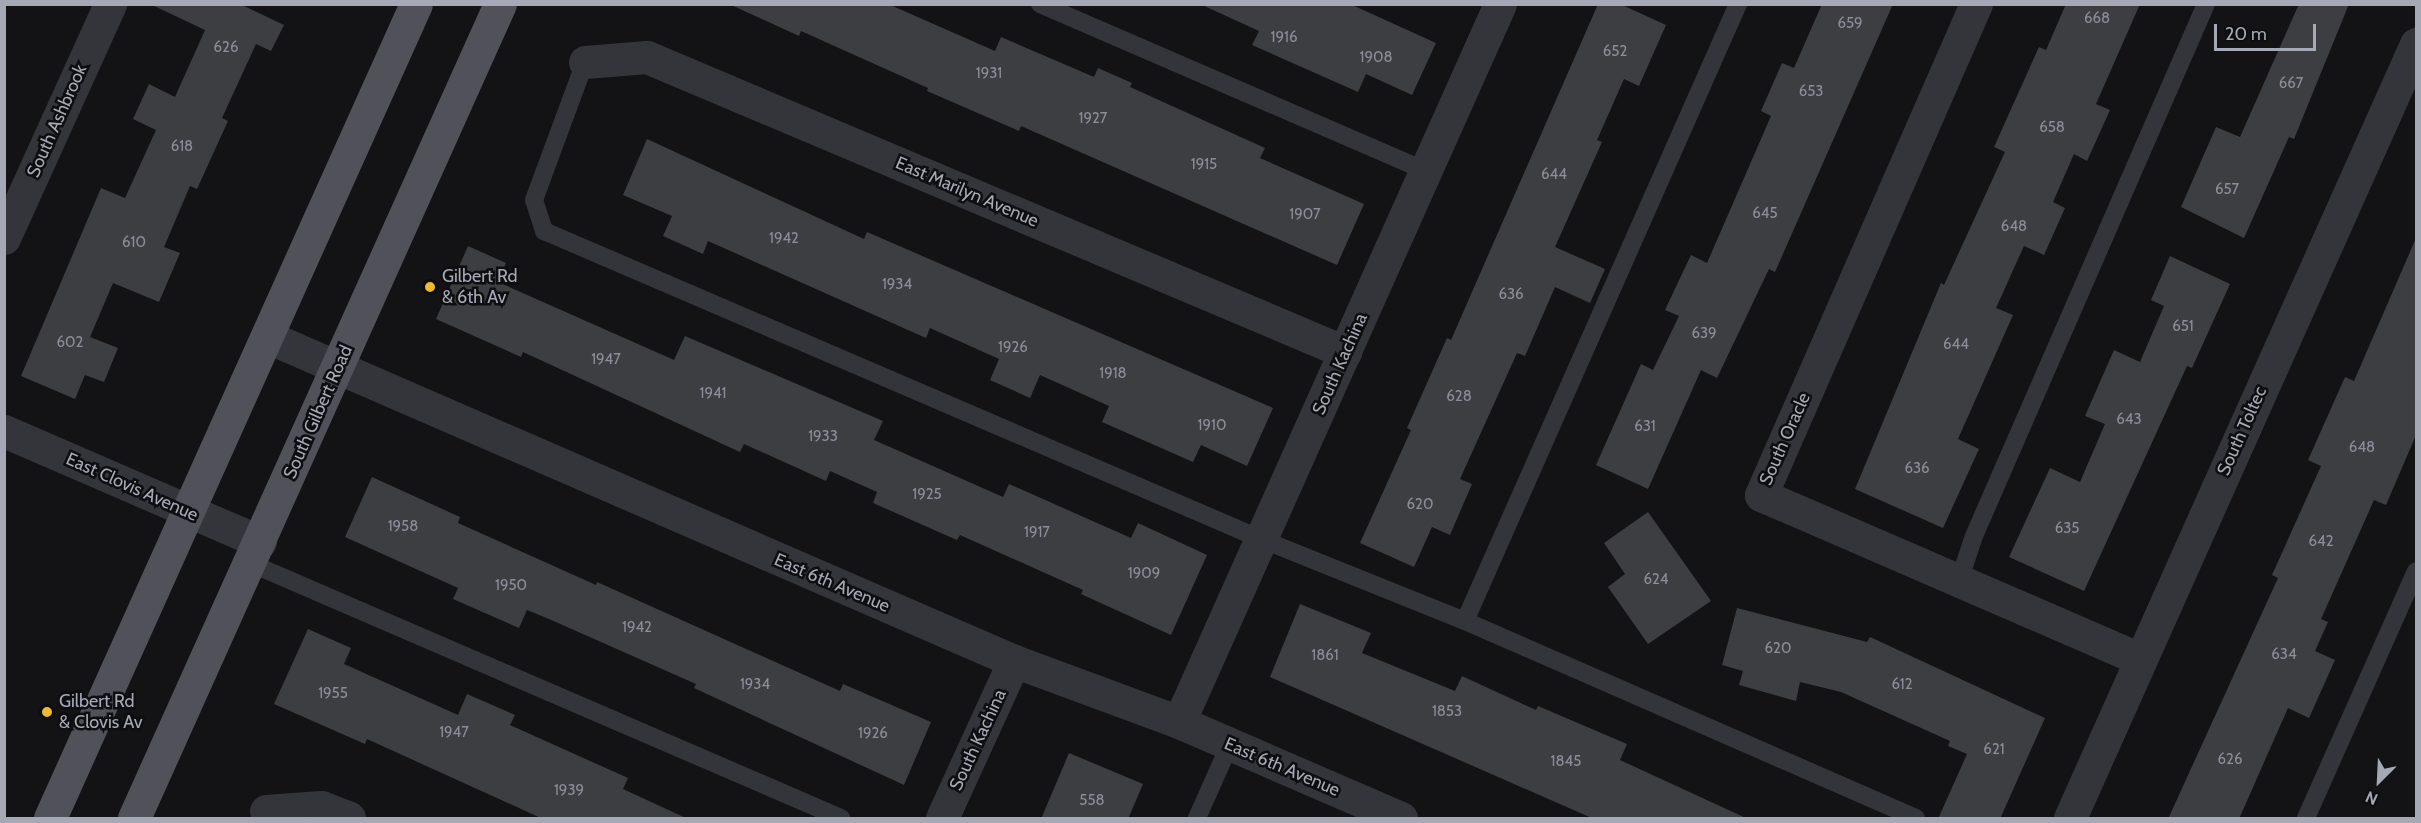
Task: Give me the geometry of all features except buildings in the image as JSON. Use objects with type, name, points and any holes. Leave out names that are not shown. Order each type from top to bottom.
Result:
[{"type":"main road","points":[[50,819],[268,338],[416,4]]},
{"type":"main road","name":"South Gilbert Road","points":[[134,819],[500,4]]},
{"type":"street","name":"South Ashbrook","points":[[4,238],[110,4]]},
{"type":"street","name":"South Kachina","points":[[1179,722],[1500,4]]},
{"type":"street","name":"South Oracle","points":[[1976,4],[1761,495],[2140,658]]},
{"type":"street","name":"South Toltec","points":[[2070,819],[2416,44]]},
{"type":"street","name":"East Marilyn Avenue","points":[[585,62],[647,57],[1345,352]]},
{"type":"street","name":"East 6th Avenue","points":[[268,338],[1014,661],[1179,722],[1401,819]]},
{"type":"street","name":"East Clovis Avenue","points":[[4,431],[188,512],[255,552]]},
{"type":"street","name":"South Kachina","points":[[942,819],[1014,661]]},
{"type":"street","points":[[264,815],[321,807],[349,819]]},
{"type":"lane","points":[[1040,4],[1425,171]]},
{"type":"lane","points":[[1465,621],[1738,4]]},
{"type":"lane","points":[[1959,581],[1974,536],[2206,4]]},
{"type":"lane","points":[[585,62],[534,200],[544,231],[1261,539],[1465,621],[1916,819]]},
{"type":"lane","points":[[255,552],[842,819]]},
{"type":"lane","points":[[2306,819],[2416,571]]},
{"type":"lane","points":[[1197,819],[1230,744]]},
{"type":"place","name":"Gilbert Rd & 6th Av","points":[[430,287]]},
{"type":"place","name":"Gilbert Rd & Clovis Av","points":[[47,712]]}]
